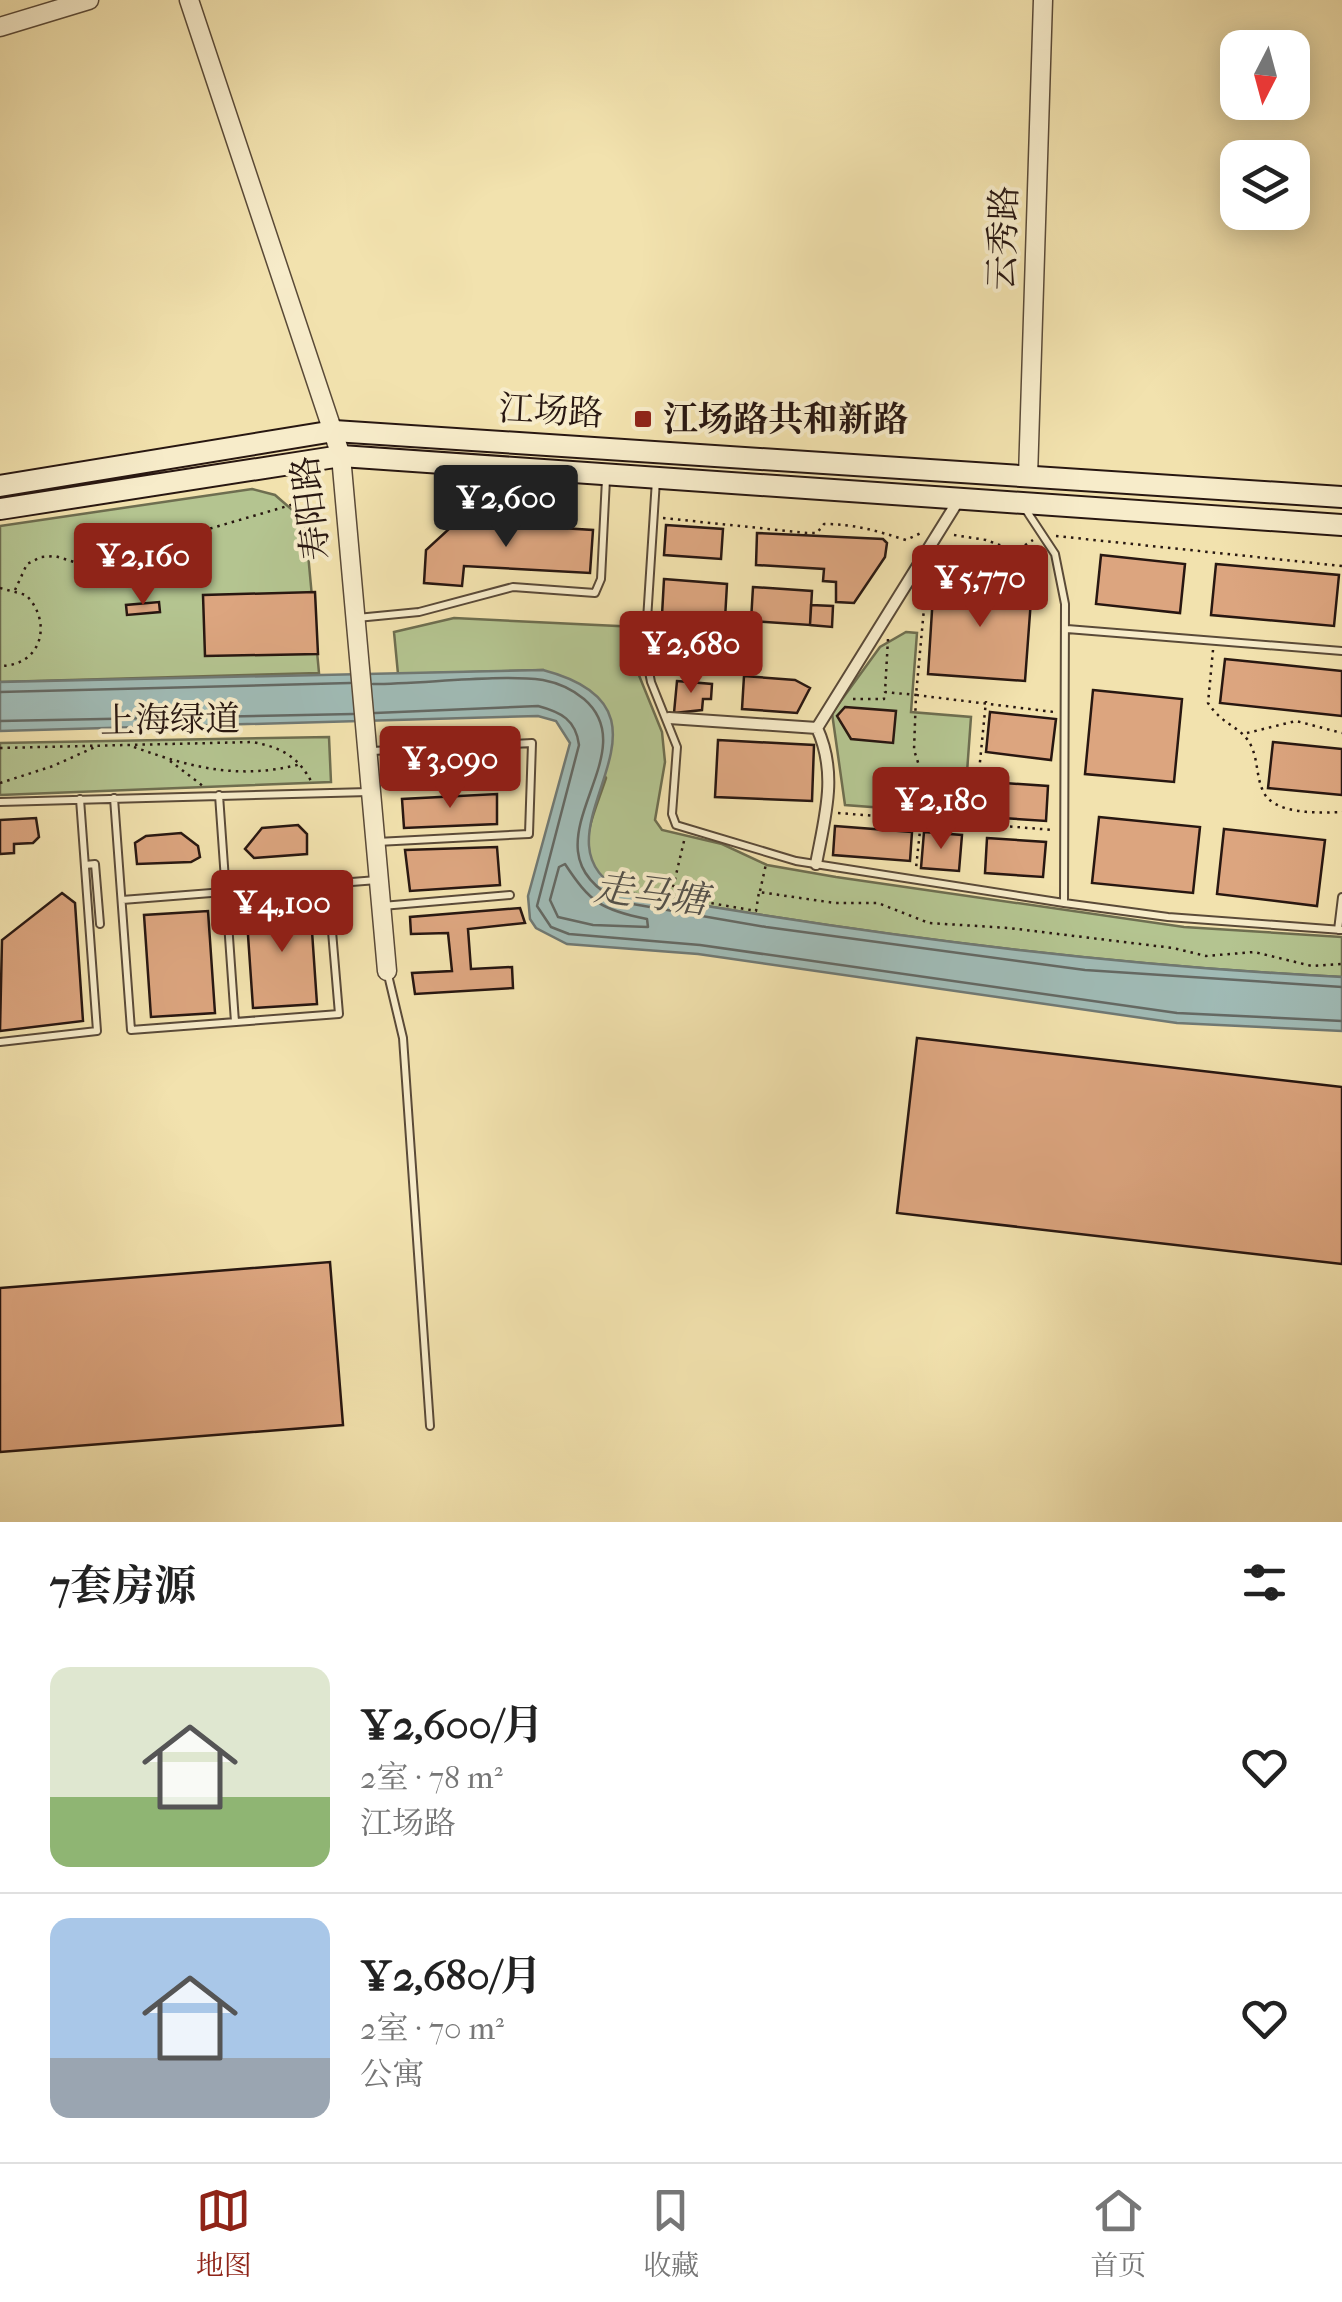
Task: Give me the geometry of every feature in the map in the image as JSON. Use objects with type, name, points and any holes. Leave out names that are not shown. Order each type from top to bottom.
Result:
[{"type":"main road","name":"江场路","points":[[0,486],[334,431],[1342,497]]},
{"type":"main road","name":"江场路","points":[[0,509],[341,456],[1342,525]]},
{"type":"street","points":[[0,27],[89,0]]},
{"type":"street","name":"寿阳路","points":[[189,0],[341,456],[387,970]]},
{"type":"street","name":"云秀路","points":[[1028,477],[1043,0]]},
{"type":"street","points":[[816,728],[958,500]]},
{"type":"street","points":[[669,718],[816,728]]},
{"type":"street","points":[[816,728],[829,755],[826,812],[816,864]]},
{"type":"lane","points":[[356,618],[419,612],[513,587],[595,593],[601,579],[606,475]]},
{"type":"lane","points":[[1003,476],[1055,554],[1067,629],[1064,903]]},
{"type":"lane","points":[[656,479],[645,651],[650,682],[669,718],[678,747],[672,814],[676,825],[768,855],[816,864],[1168,917],[1340,930],[1342,897]]},
{"type":"lane","points":[[1067,629],[1342,651]]},
{"type":"lane","points":[[366,751],[532,744],[529,834],[375,842]]},
{"type":"lane","points":[[0,802],[370,792]]},
{"type":"lane","points":[[214,796],[226,892],[235,1022]]},
{"type":"lane","points":[[114,798],[132,1030],[339,1014],[328,884]]},
{"type":"lane","points":[[0,1042],[96,1031],[80,800]]},
{"type":"lane","points":[[85,865],[95,864],[100,924]]},
{"type":"lane","points":[[122,900],[379,880]]},
{"type":"lane","points":[[381,906],[510,894]]},
{"type":"lane","points":[[387,970],[402,1038],[430,1426]]},
{"type":"path","points":[[15,590],[27,564],[40,558],[55,556],[100,570],[122,569],[181,537],[290,505],[341,456]]},
{"type":"path","points":[[654,516],[807,533],[818,532],[824,524],[845,524],[871,527],[906,540],[922,533],[937,533],[986,540],[1016,552],[1045,537],[1068,536],[1096,543],[1342,566]]},
{"type":"path","points":[[914,879],[926,784],[914,750],[930,545]]},
{"type":"path","points":[[122,569],[138,585],[142,604]]},
{"type":"path","points":[[0,588],[15,590],[36,605],[42,631],[31,655],[20,663],[0,666]]},
{"type":"path","points":[[835,699],[884,699],[889,611]]},
{"type":"path","points":[[1215,642],[1208,703],[1220,722],[1244,734],[1256,758],[1263,793],[1276,804],[1342,812]]},
{"type":"path","points":[[884,692],[986,701],[1068,714]]},
{"type":"path","points":[[974,824],[986,701]]},
{"type":"path","points":[[1244,734],[1296,722],[1342,733]]},
{"type":"path","name":"上海绿道","points":[[0,748],[253,742],[282,748],[302,764]]},
{"type":"path","points":[[130,745],[165,758],[246,774],[302,764],[318,793]]},
{"type":"path","points":[[0,782],[52,766],[96,746]]},
{"type":"path","points":[[165,758],[214,796]]},
{"type":"path","points":[[826,812],[1066,832]]},
{"type":"path","points":[[688,831],[676,863],[671,896],[756,911],[768,855]]},
{"type":"path","points":[[760,892],[835,903],[878,903],[929,924],[1009,928],[1173,948],[1206,956],[1254,952],[1312,966],[1342,964]]},
{"type":"green space","points":[[252,489],[275,495],[305,521],[319,673],[0,682],[0,526]]},
{"type":"green space","points":[[454,618],[638,627],[636,668],[662,732],[665,762],[655,820],[662,830],[722,844],[767,865],[836,877],[1184,927],[1342,937],[1342,977],[1162,965],[982,946],[624,892],[606,881],[589,856],[590,828],[606,778],[543,670],[398,674],[394,632]]},
{"type":"green space","points":[[906,632],[917,633],[911,712],[971,717],[964,814],[845,805],[832,713],[880,647]]},
{"type":"green space","points":[[329,737],[331,782],[0,795],[0,743]]},
{"type":"water","points":[[543,670],[589,690],[610,715],[612,745],[589,841],[596,869],[624,892],[982,946],[1162,965],[1342,977],[1342,1031],[1177,1023],[698,954],[567,944],[536,928],[530,919],[528,896],[570,743],[556,721],[538,716],[0,731],[0,682]]},
{"type":"building","points":[[449,521],[593,530],[590,573],[464,566],[462,586],[424,583],[426,550],[449,529]]},
{"type":"building","points":[[666,525],[723,529],[721,559],[664,555]]},
{"type":"building","points":[[757,533],[883,539],[887,543],[885,557],[854,603],[836,602],[836,582],[823,581],[824,569],[756,565]]},
{"type":"building","points":[[1101,555],[1185,564],[1180,613],[1096,604]]},
{"type":"building","points":[[1216,564],[1339,575],[1334,626],[1211,615]]},
{"type":"building","points":[[664,579],[727,584],[725,619],[662,615]]},
{"type":"building","points":[[934,579],[1032,586],[1025,681],[928,674]]},
{"type":"building","points":[[753,587],[812,591],[810,625],[751,621]]},
{"type":"building","points":[[315,592],[318,654],[205,656],[203,595]]},
{"type":"building","points":[[159,602],[160,612],[127,615],[126,605]]},
{"type":"building","points":[[811,605],[833,606],[832,627],[810,625]]},
{"type":"building","points":[[662,638],[713,642],[711,672],[660,669]]},
{"type":"building","points":[[1225,659],[1342,671],[1342,716],[1220,703]]},
{"type":"building","points":[[744,676],[795,680],[810,688],[797,713],[742,709]]},
{"type":"building","points":[[677,681],[712,684],[711,699],[703,699],[702,710],[674,713]]},
{"type":"building","points":[[1093,690],[1182,699],[1174,782],[1085,774]]},
{"type":"building","points":[[845,707],[896,711],[893,743],[851,739],[837,716]]},
{"type":"building","points":[[990,712],[1056,719],[1051,760],[986,752]]},
{"type":"building","points":[[718,740],[814,745],[812,801],[715,797]]},
{"type":"building","points":[[1273,742],[1342,749],[1342,795],[1268,788]]},
{"type":"building","points":[[496,751],[499,780],[403,785],[400,756]]},
{"type":"building","points":[[990,782],[1048,786],[1046,821],[987,817]]},
{"type":"building","points":[[497,794],[497,824],[404,828],[402,799]]},
{"type":"building","points":[[1099,817],[1200,827],[1193,893],[1092,883]]},
{"type":"building","points":[[36,818],[39,837],[33,843],[14,844],[14,853],[0,854],[0,820]]},
{"type":"building","points":[[298,825],[307,834],[307,854],[254,858],[245,849],[262,828]]},
{"type":"building","points":[[835,826],[912,832],[910,861],[833,855]]},
{"type":"building","points":[[1224,829],[1325,840],[1317,906],[1217,894]]},
{"type":"building","points":[[924,832],[962,835],[959,871],[921,868]]},
{"type":"building","points":[[181,833],[198,846],[200,857],[191,862],[137,864],[135,843],[146,836]]},
{"type":"building","points":[[987,838],[1046,842],[1043,877],[985,873]]},
{"type":"building","points":[[497,847],[500,885],[410,891],[405,850]]},
{"type":"building","points":[[62,893],[75,903],[83,1021],[0,1031],[2,940]]},
{"type":"building","points":[[310,902],[317,1004],[253,1008],[246,906]]},
{"type":"building","points":[[520,908],[525,923],[468,929],[471,969],[512,967],[513,988],[415,994],[412,973],[452,971],[448,933],[411,934],[410,917]]},
{"type":"building","points":[[208,911],[215,1013],[151,1017],[144,915]]},
{"type":"building","points":[[917,1038],[1342,1087],[1342,1264],[897,1213]]},
{"type":"building","points":[[330,1262],[343,1425],[0,1452],[0,1288]]},
{"type":"place","name":"江场路共和新路","points":[[643,419]]},
{"type":"water label","name":"走马塘","points":[[651,894]]}]
